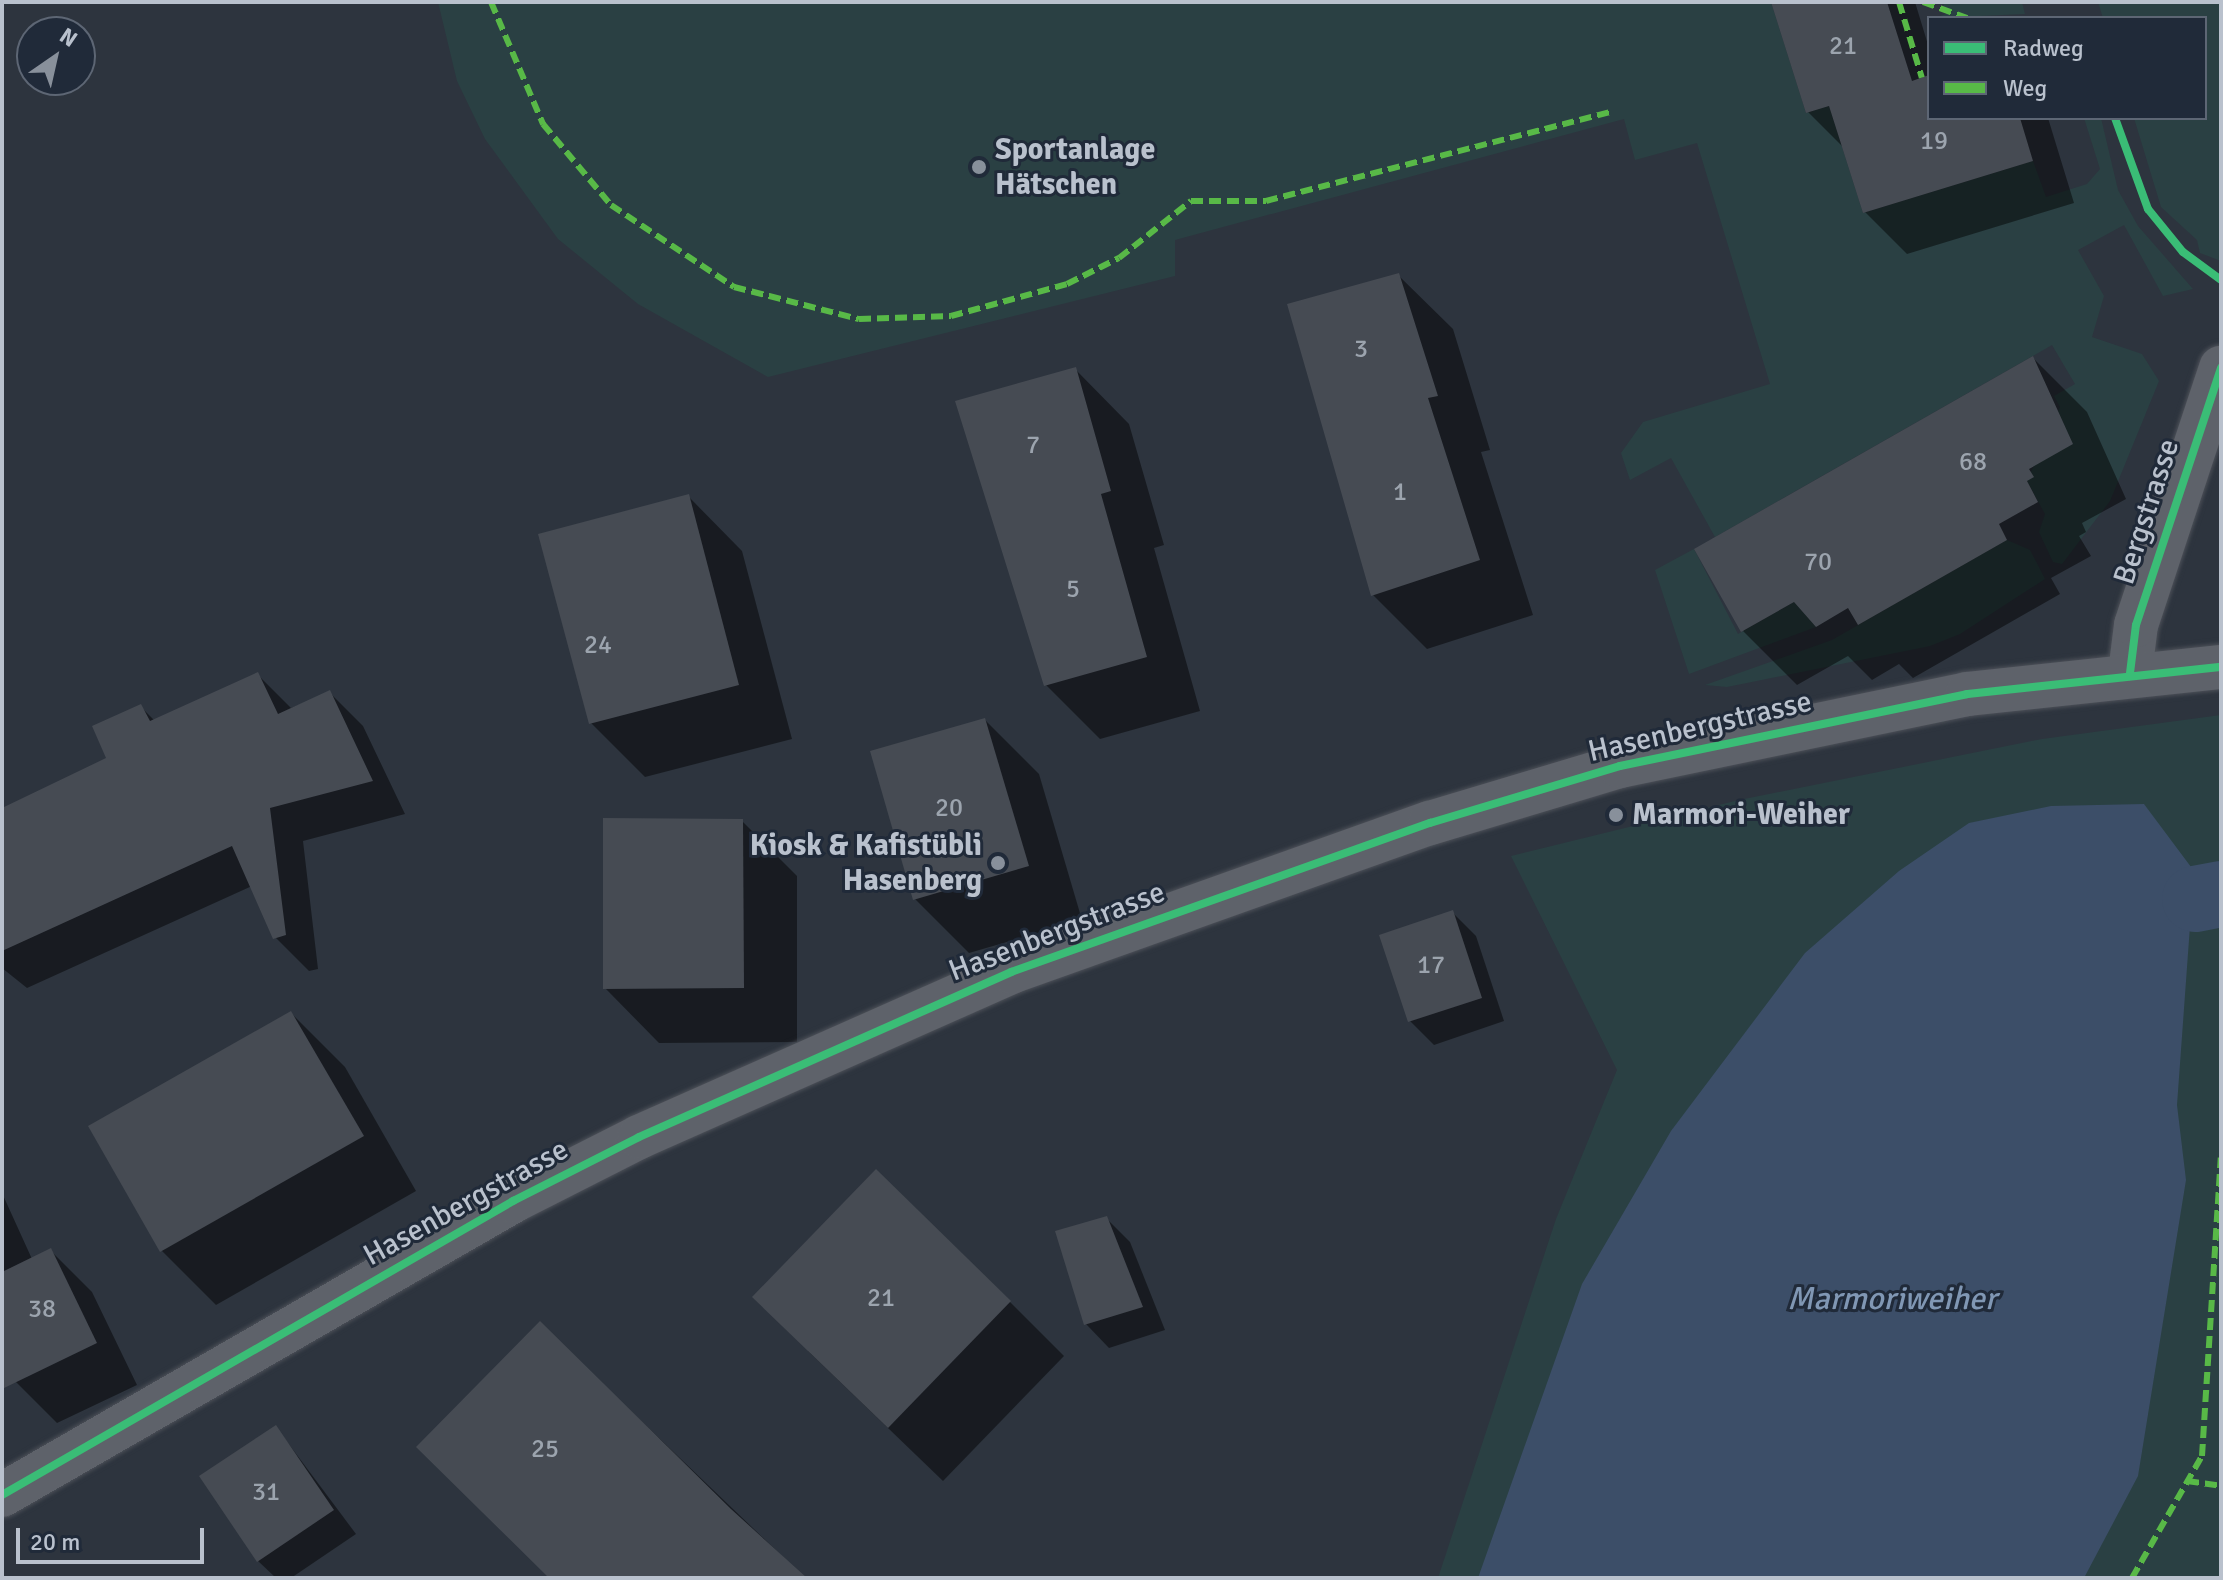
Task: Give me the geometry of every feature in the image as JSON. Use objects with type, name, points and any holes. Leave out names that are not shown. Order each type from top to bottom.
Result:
[{"type":"street","name":"Bergstrasse","points":[[2130,673],[2136,625],[2221,368]]},
{"type":"street","name":"Hasenbergstrasse","points":[[2,1495],[527,1194],[1011,972],[1415,828],[1620,766],[1967,694],[2130,673],[2221,667]]},
{"type":"green space","name":"Sportanlage Hätschen","points":[[438,2],[1771,2],[1806,113],[1829,106],[1863,213],[2033,161],[2046,197],[2087,184],[2100,169],[2085,120],[2101,120],[2118,190],[2138,226],[2193,289],[2163,296],[2124,225],[2078,250],[2104,296],[2092,337],[2142,354],[2159,381],[2110,501],[2062,564],[2053,562],[2039,532],[2045,514],[2027,481],[2060,407],[2054,396],[2075,384],[2052,345],[1715,537],[1671,458],[1630,480],[1621,453],[1643,422],[1770,384],[1697,143],[1635,160],[1624,119],[1175,240],[1175,276],[768,377],[638,304],[558,239],[485,139],[457,81]]},
{"type":"green space","points":[[1943,2],[2022,2],[2025,14],[1940,16],[1946,14]]},
{"type":"green space","points":[[2098,2],[2221,2],[2221,261],[2200,253],[2197,240],[2161,207],[2135,120],[2207,120],[2207,16],[2102,16]]},
{"type":"green space","points":[[2007,540],[2030,550],[2045,579],[1960,634],[1930,646],[1727,687],[1705,685],[1832,640]]},
{"type":"green space","points":[[1694,549],[1738,634],[1794,602],[1816,627],[1689,674],[1655,570]]},
{"type":"green space","name":"Marmoriweiher","points":[[2221,715],[2221,1578],[1438,1578],[1556,1219],[1617,1070],[1511,856],[1739,800],[2042,739]]},
{"type":"water","name":"Marmoriweiher","points":[[2144,804],[2194,871],[2177,1105],[2186,1180],[2138,1476],[2084,1578],[1478,1578],[1582,1284],[1671,1131],[1805,953],[1899,871],[1969,823],[2051,806]]},
{"type":"building","points":[[1771,2],[1887,2],[1912,81],[1927,76],[1927,120],[2021,120],[2033,161],[1863,213],[1829,106],[1806,113]]},
{"type":"building","points":[[1399,273],[1438,396],[1428,398],[1480,560],[1371,596],[1287,304]]},
{"type":"building","points":[[2033,356],[2073,444],[2029,469],[2034,477],[2027,481],[2038,502],[1999,524],[2007,540],[1858,625],[1848,608],[1816,627],[1794,602],[1741,632],[1694,549]]},
{"type":"building","points":[[1076,367],[1111,491],[1101,494],[1147,657],[1044,686],[955,401]]},
{"type":"building","points":[[689,494],[739,685],[589,724],[538,534]]},
{"type":"building","points":[[258,672],[278,714],[330,690],[373,781],[270,808],[286,935],[273,939],[232,846],[2,951],[2,808],[106,758],[92,726],[141,704],[150,721]]},
{"type":"building","points":[[985,718],[1029,866],[913,900],[870,751]]},
{"type":"building","points":[[603,818],[743,819],[744,988],[603,989]]},
{"type":"building","points":[[1453,910],[1482,998],[1408,1022],[1379,935]]},
{"type":"building","points":[[291,1011],[364,1136],[160,1252],[88,1126]]},
{"type":"building","points":[[876,1169],[1011,1301],[888,1428],[752,1297]]},
{"type":"building","points":[[1107,1216],[1143,1307],[1084,1325],[1055,1231]]},
{"type":"building","points":[[51,1248],[97,1343],[2,1389],[2,1272]]},
{"type":"building","points":[[540,1321],[731,1509],[807,1578],[549,1578],[416,1447]]},
{"type":"building","points":[[276,1425],[334,1510],[257,1562],[199,1476]]},
{"type":"waterway","points":[[2195,899],[2221,894]]},
{"type":"marked path","points":[[491,2],[543,124],[611,205],[734,287],[859,319],[951,316],[1067,284],[1119,258],[1191,201],[1266,201],[1613,111]]},
{"type":"marked path","points":[[1899,2],[1922,78]]},
{"type":"marked path","points":[[1923,2],[1962,16]]},
{"type":"marked path","points":[[2132,1578],[2202,1456],[2221,1158]]},
{"type":"marked path","points":[[2187,1481],[2221,1486]]},
{"type":"cycle path","points":[[2116,120],[2148,209],[2183,252],[2221,280]]},
{"type":"cycle path","points":[[2130,673],[2136,625],[2221,368]]},
{"type":"cycle path","points":[[2,1495],[513,1201],[639,1137],[1011,972],[1430,823],[1620,766],[1967,694],[2221,667]]},
{"type":"place","name":"Sportanlage Hätschen","points":[[979,167]]},
{"type":"place","name":"Marmori-Weiher","points":[[1616,815]]},
{"type":"place","name":"Kiosk & Kafistübli Hasenberg","points":[[998,863]]}]
